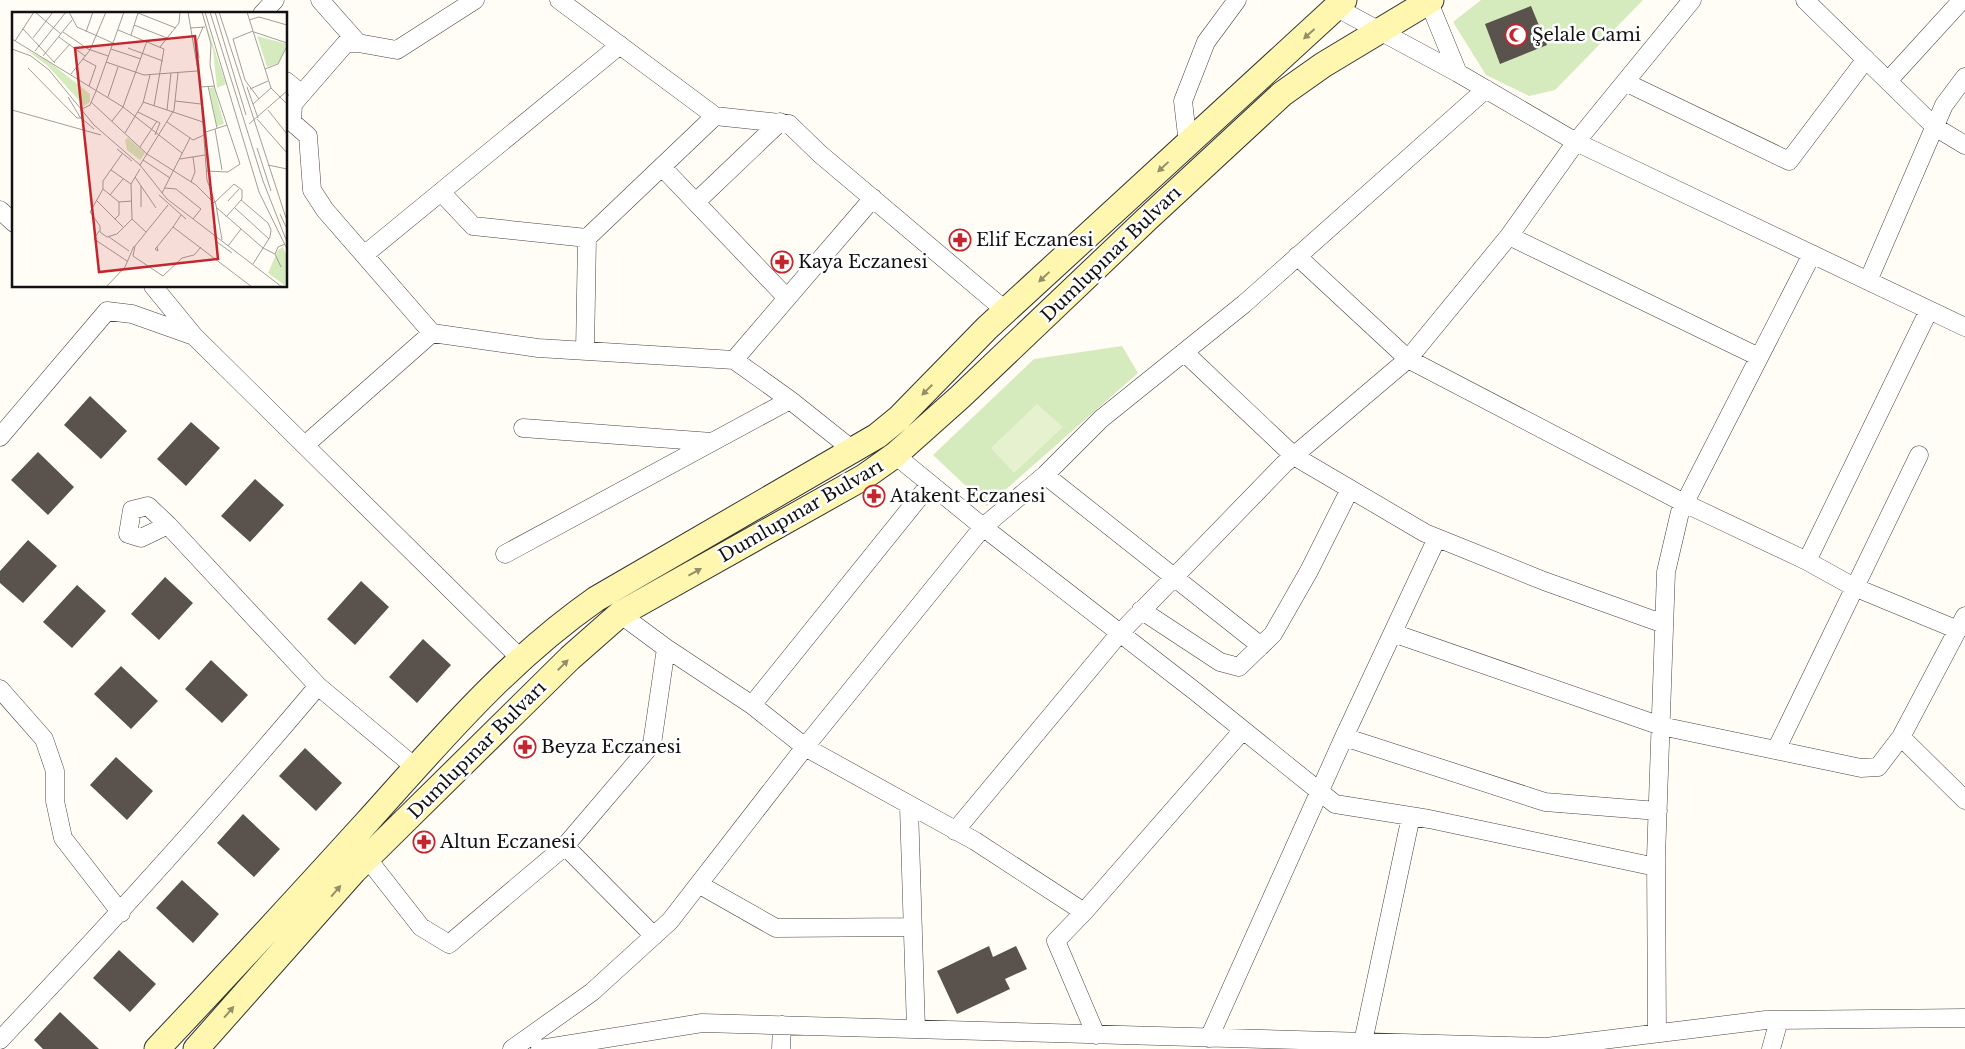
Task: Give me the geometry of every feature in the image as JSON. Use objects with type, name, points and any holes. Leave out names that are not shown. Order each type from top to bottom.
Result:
[{"type":"main road","name":"Dumlupınar Bulvarı","points":[[196,1049],[367,858],[570,658],[620,614],[855,482],[895,455],[960,397],[1282,94],[1323,65],[1429,1]]},
{"type":"main road","name":"Dumlupınar Bulvarı","points":[[157,1049],[480,697],[558,626],[596,599],[854,451],[899,418],[1006,311],[1341,4]]},
{"type":"street","points":[[264,12],[275,0]]},
{"type":"street","points":[[320,0],[358,43]]},
{"type":"street","points":[[475,0],[397,50],[358,43],[346,43],[293,104],[289,125],[308,136],[312,190],[325,210],[432,333],[538,348],[734,360],[790,400],[854,451]]},
{"type":"street","points":[[560,0],[715,116],[789,124],[820,154],[1006,311]]},
{"type":"street","points":[[1188,144],[1183,101],[1206,42],[1237,0]]},
{"type":"street","points":[[955,831],[1141,610],[1294,456],[1408,359],[1509,236],[1576,142],[1692,0]]},
{"type":"street","points":[[1805,0],[1935,127],[1965,145]]},
{"type":"street","points":[[1888,81],[1962,0]]},
{"type":"street","points":[[1429,1],[1458,73]]},
{"type":"street","points":[[1341,4],[1380,31],[1458,73],[1576,142],[1965,327]]},
{"type":"street","points":[[364,255],[620,45]]},
{"type":"street","points":[[1625,82],[1789,161],[1866,59]]},
{"type":"street","points":[[1868,281],[1944,105],[1965,77]]},
{"type":"street","points":[[288,83],[302,94]]},
{"type":"street","points":[[512,1049],[592,992],[670,921],[700,885],[805,747],[983,527],[1045,475],[1101,419],[1244,304],[1486,89]]},
{"type":"street","points":[[585,351],[587,238],[715,116]]},
{"type":"street","points":[[696,202],[780,122]]},
{"type":"street","points":[[662,167],[787,298]]},
{"type":"street","points":[[441,192],[473,226],[587,238]]},
{"type":"street","points":[[734,360],[873,198]]},
{"type":"street","points":[[0,210],[12,221]]},
{"type":"street","points":[[1509,236],[1759,357]]},
{"type":"street","points":[[1657,1033],[1656,868],[1666,572],[1680,512],[1684,503],[1812,254]]},
{"type":"street","points":[[1297,256],[1408,359],[1684,503],[1807,561],[1854,587],[1961,623],[1901,737],[1878,766],[1861,768],[1661,726],[1393,633]]},
{"type":"street","points":[[155,288],[194,336],[521,659]]},
{"type":"street","points":[[1807,561],[1929,310]]},
{"type":"street","points":[[0,436],[107,311],[132,314],[194,336]]},
{"type":"street","points":[[305,445],[432,333]]},
{"type":"street","points":[[1184,352],[1294,456],[1350,489],[1438,538],[1544,581],[1664,624]]},
{"type":"street","points":[[505,554],[790,400]]},
{"type":"street","points":[[523,428],[712,442]]},
{"type":"street","points":[[895,455],[983,527],[1336,804],[1411,816],[1656,868]]},
{"type":"street","points":[[1776,750],[1919,455]]},
{"type":"street","points":[[1045,475],[1261,646]]},
{"type":"street","points":[[752,706],[930,484]]},
{"type":"street","points":[[1141,610],[1220,662],[1239,667],[1273,634],[1309,571],[1350,489]]},
{"type":"street","points":[[168,525],[318,686],[416,768]]},
{"type":"street","points":[[1209,1038],[1319,792],[1438,538]]},
{"type":"street","points":[[620,614],[666,648],[752,706],[805,747],[910,807],[975,841],[1084,912]]},
{"type":"street","points":[[367,858],[421,927],[450,944],[566,846],[652,744],[666,648]]},
{"type":"street","points":[[0,1040],[121,913],[212,811],[318,686]]},
{"type":"street","points":[[0,689],[44,739],[55,771],[54,802],[63,838],[121,913]]},
{"type":"street","points":[[1106,1040],[1056,941],[1084,912],[1242,730]]},
{"type":"street","points":[[1901,737],[1965,800]]},
{"type":"street","points":[[1344,738],[1545,802],[1658,812]]},
{"type":"street","points":[[910,807],[916,1030]]},
{"type":"street","points":[[1362,1042],[1411,816]]},
{"type":"street","points":[[566,846],[654,936]]},
{"type":"street","points":[[700,885],[776,928],[913,927]]},
{"type":"street","points":[[540,1049],[702,1023],[916,1030],[1106,1040],[1209,1038],[1511,1048],[1546,1047],[1779,1020],[1965,1018]]},
{"type":"street","points":[[1770,1049],[1779,1020]]},
{"type":"street","points":[[781,1049],[782,1025]]},
{"type":"green space","points":[[1481,0],[1643,0],[1555,90],[1529,96],[1486,75],[1453,22]]},
{"type":"green space","points":[[1122,346],[1138,373],[987,506],[933,455],[1034,359]]},
{"type":"green space","points":[[1037,404],[1063,427],[1014,473],[991,448]]},
{"type":"building","name":"Şelale Cami","points":[[1531,6],[1547,45],[1500,64],[1485,24]]},
{"type":"building","points":[[90,396],[127,431],[101,459],[64,425]]},
{"type":"building","points":[[191,422],[220,448],[186,486],[157,459]]},
{"type":"building","points":[[38,452],[74,487],[48,515],[11,480]]},
{"type":"building","points":[[255,479],[284,505],[250,542],[221,516]]},
{"type":"building","points":[[28,540],[57,566],[23,603],[0,583],[0,571]]},
{"type":"building","points":[[165,577],[193,603],[159,640],[131,614]]},
{"type":"building","points":[[361,581],[389,607],[355,645],[327,619]]},
{"type":"building","points":[[77,585],[106,611],[72,648],[43,622]]},
{"type":"building","points":[[423,639],[451,665],[417,703],[389,677]]},
{"type":"building","points":[[211,660],[248,695],[222,723],[185,689]]},
{"type":"building","points":[[121,666],[158,701],[131,729],[94,694]]},
{"type":"building","points":[[305,748],[342,783],[316,811],[279,776]]},
{"type":"building","points":[[116,757],[153,791],[127,820],[90,785]]},
{"type":"building","points":[[243,814],[280,849],[254,877],[217,843]]},
{"type":"building","points":[[182,880],[219,914],[193,943],[156,908]]},
{"type":"building","points":[[989,946],[993,957],[1016,946],[1027,969],[1005,979],[1010,989],[957,1014],[937,971]]},
{"type":"building","points":[[119,950],[156,984],[130,1012],[93,978]]},
{"type":"building","points":[[60,1012],[99,1049],[43,1049],[34,1040]]},
{"type":"place","name":"Şelale Cami","points":[[1516,35]]},
{"type":"place","name":"Elif Eczanesi","points":[[960,240]]},
{"type":"place","name":"Kaya Eczanesi","points":[[782,262]]},
{"type":"place","name":"Atakent Eczanesi","points":[[874,496]]},
{"type":"place","name":"Beyza Eczanesi","points":[[525,747]]},
{"type":"place","name":"Altun Eczanesi","points":[[424,842]]}]
